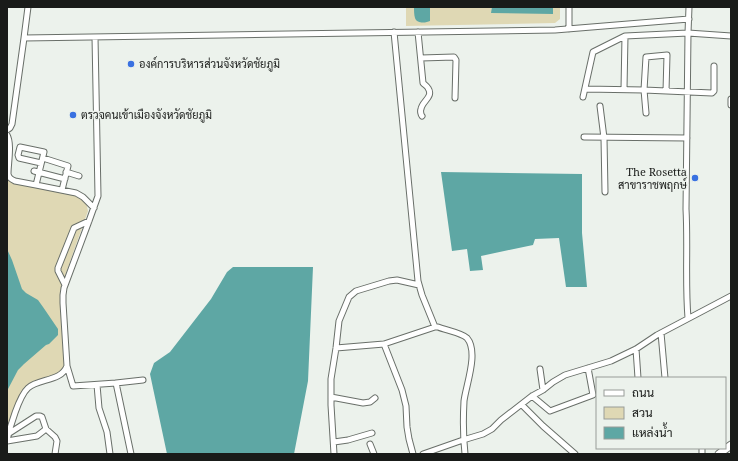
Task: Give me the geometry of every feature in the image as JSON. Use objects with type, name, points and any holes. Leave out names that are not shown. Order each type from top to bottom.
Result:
[{"type":"street","points":[[7,130],[12,124],[28,7]]},
{"type":"street","points":[[569,7],[569,29]]},
{"type":"street","points":[[688,318],[686,209],[689,7]]},
{"type":"street","points":[[24,38],[555,30],[689,19]]},
{"type":"street","points":[[394,32],[419,284],[435,327]]},
{"type":"street","points":[[418,32],[423,83],[428,88],[429,92],[429,97],[422,105],[420,110],[422,116]]},
{"type":"street","points":[[583,97],[593,52],[625,36],[688,32],[731,36]]},
{"type":"street","points":[[624,89],[625,36]]},
{"type":"street","points":[[94,37],[98,196],[65,285],[63,295],[67,366],[73,386],[143,380]]},
{"type":"street","points":[[646,113],[644,90],[646,57],[668,55],[666,91]]},
{"type":"street","points":[[421,58],[454,57],[456,60],[455,98]]},
{"type":"street","points":[[585,89],[624,89],[710,94],[713,92],[714,66]]},
{"type":"street","points":[[731,99],[731,105]]},
{"type":"street","points":[[600,106],[604,138],[606,192]]},
{"type":"street","points":[[7,135],[9,138],[9,177],[15,181],[76,193],[83,197],[94,208]]},
{"type":"street","points":[[584,137],[687,138]]},
{"type":"street","points":[[36,185],[37,171],[42,161],[44,152],[22,147],[20,148],[18,155],[19,158],[42,161],[68,166],[62,190]]},
{"type":"street","points":[[37,171],[64,179]]},
{"type":"street","points":[[66,172],[79,176]]},
{"type":"street","points":[[65,285],[58,268],[74,228],[90,221]]},
{"type":"street","points":[[334,454],[331,378],[339,321],[349,297],[356,291],[389,281],[397,280],[419,284]]},
{"type":"street","points":[[423,454],[483,434],[532,396],[544,390],[552,382],[565,375],[611,361],[636,349],[661,333],[731,296]]},
{"type":"street","points":[[336,348],[384,344],[435,327],[466,337],[470,343],[472,352],[471,368],[464,400],[463,440],[465,454]]},
{"type":"street","points":[[661,333],[665,377]]},
{"type":"street","points":[[384,344],[402,390],[406,406],[409,439],[413,454]]},
{"type":"street","points":[[636,349],[638,377]]},
{"type":"street","points":[[7,438],[21,399],[27,389],[34,384],[60,375],[65,371],[67,366]]},
{"type":"street","points":[[532,396],[550,411],[593,396],[588,368]]},
{"type":"street","points":[[540,369],[544,390]]},
{"type":"street","points":[[116,383],[131,454]]},
{"type":"street","points":[[97,385],[98,405],[107,432],[110,454]]},
{"type":"street","points":[[331,398],[363,403],[370,402],[375,398]]},
{"type":"street","points":[[522,405],[543,426],[576,454]]},
{"type":"street","points":[[7,438],[36,416],[40,416],[42,417],[46,429],[55,437],[57,441],[55,454]]},
{"type":"street","points":[[7,438],[37,436],[46,429]]},
{"type":"street","points":[[334,442],[348,440],[372,433]]},
{"type":"street","points":[[370,444],[374,454]]},
{"type":"green space","points":[[406,7],[560,7],[560,19],[555,23],[406,26]]},
{"type":"green space","points":[[7,180],[75,195],[86,202],[88,211],[60,293],[65,364],[61,373],[28,387],[7,435]]},
{"type":"water","points":[[414,7],[430,7],[430,21],[422,22],[416,20],[414,15]]},
{"type":"water","points":[[492,7],[553,7],[553,14],[491,13]]},
{"type":"water","points":[[441,172],[582,174],[582,233],[587,287],[566,287],[559,238],[535,239],[533,245],[481,256],[483,270],[470,271],[467,249],[452,251]]},
{"type":"water","points":[[7,249],[22,289],[38,300],[58,329],[58,335],[18,370],[7,391]]},
{"type":"water","points":[[233,267],[313,267],[308,381],[294,454],[167,454],[150,374],[154,363],[170,352],[211,299],[227,272]]},
{"type":"place","name":"องค์การบริหารส่วนจังหวัดชัยภูมิ","points":[[131,64]]},
{"type":"place","name":"ตรวจคนเข้าเมืองจังหวัดชัยภูมิ","points":[[73,115]]},
{"type":"place","name":"The Rosetta สาขาราชพฤกษ์","points":[[695,178]]}]
